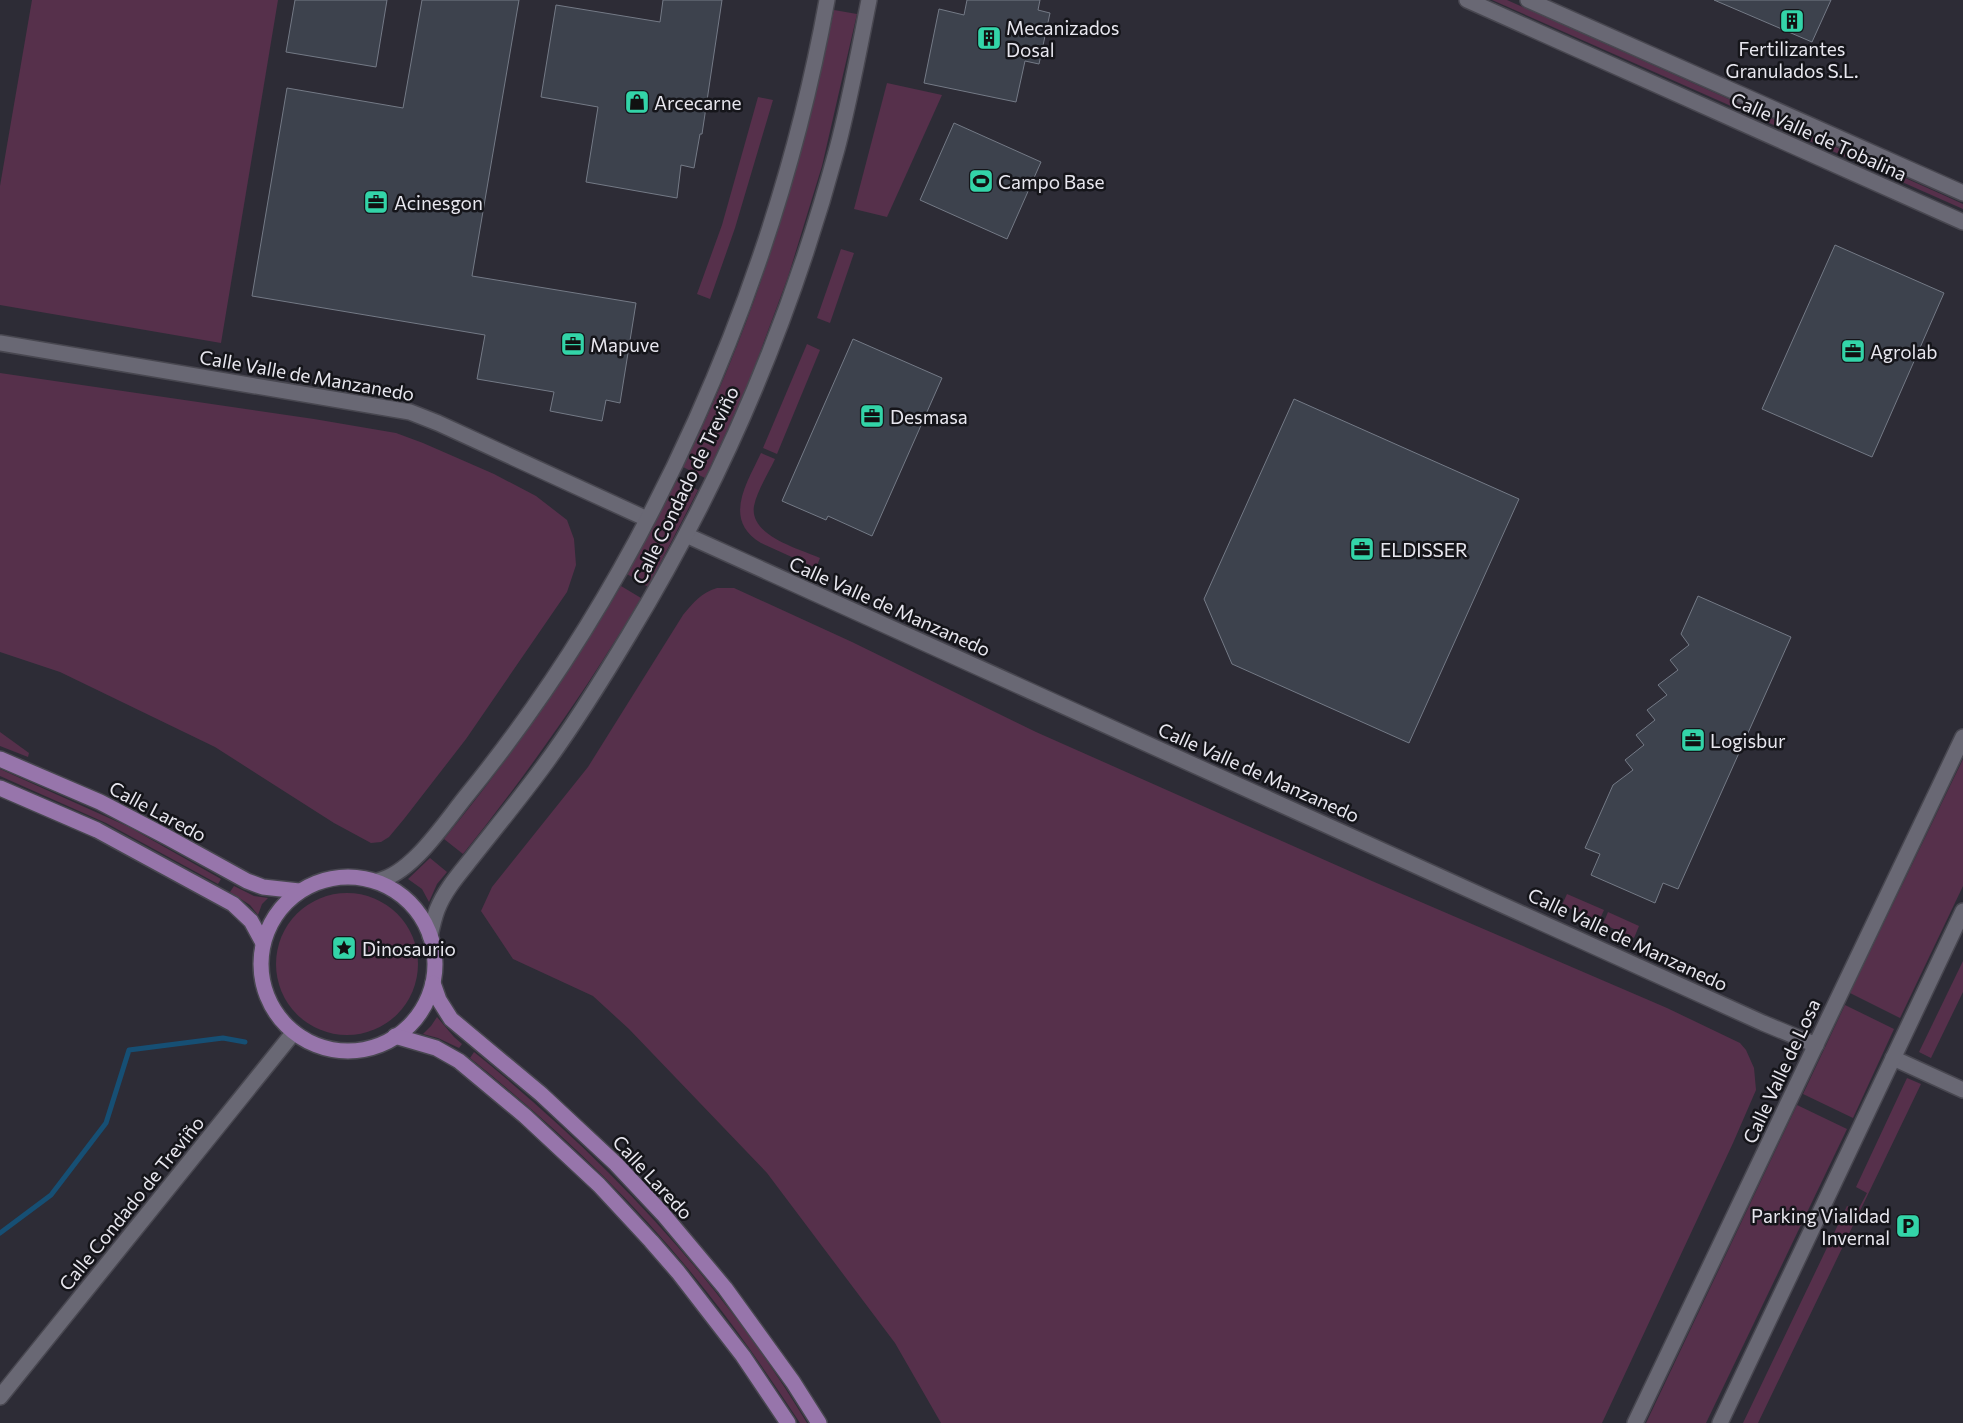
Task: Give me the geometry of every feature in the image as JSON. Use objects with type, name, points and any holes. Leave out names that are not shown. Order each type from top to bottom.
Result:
[{"type":"main road","name":"Calle Laredo","points":[[0,759],[100,802],[168,836],[247,881],[263,887],[299,891]]},
{"type":"main road","points":[[0,788],[97,830],[233,904],[251,921],[263,943]]},
{"type":"main road","points":[[337,877],[357,877],[377,881],[395,890],[410,902],[422,918],[430,936],[435,959],[432,983],[427,999],[419,1014],[408,1026],[379,1045],[362,1050],[344,1051],[326,1048],[309,1042],[294,1032],[280,1018],[269,1002],[263,983],[260,963],[263,943],[268,928],[286,901],[299,891],[317,882],[337,877]]},
{"type":"main road","name":"Calle Laredo","points":[[432,983],[439,1000],[451,1019],[541,1094],[616,1164],[663,1214],[725,1288],[793,1382],[819,1423]]},
{"type":"main road","points":[[395,1036],[436,1048],[459,1061],[525,1116],[598,1185],[652,1241],[678,1272],[743,1356],[788,1423]]},
{"type":"street","name":"Calle Condado de Treviño","points":[[377,881],[393,876],[413,860],[507,744],[572,649],[647,519],[671,473],[714,378],[773,216],[812,72],[826,0]]},
{"type":"street","name":"Calle Condado de Treviño","points":[[430,936],[436,911],[448,887],[522,794],[604,678],[644,612],[710,488],[753,394],[815,227],[848,105],[869,0]]},
{"type":"street","name":"Calle Valle de Tobalina","points":[[1467,0],[1963,222]]},
{"type":"street","name":"Calle Valle de Tobalina","points":[[1528,0],[1963,193]]},
{"type":"street","name":"Calle Valle de Manzanedo","points":[[0,343],[410,412],[647,519]]},
{"type":"street","name":"Calle Valle de Manzanedo","points":[[686,535],[1754,1019],[1816,1045]]},
{"type":"street","name":"Calle Valle de Losa","points":[[1636,1423],[1963,737]]},
{"type":"street","points":[[1720,1423],[1963,911]]},
{"type":"street","name":"Calle Condado de Treviño","points":[[0,1398],[294,1032]]},
{"type":"street","points":[[1893,1058],[1963,1090]]},
{"type":"shaded area","points":[[32,0],[278,0],[221,343],[0,305],[0,186]]},
{"type":"shaded area","points":[[1492,0],[1507,0],[1963,204],[1963,209]]},
{"type":"shaded area","points":[[834,10],[857,14],[822,166],[788,277],[747,387],[705,478],[683,467],[732,357],[774,244],[807,128]]},
{"type":"shaded area","points":[[887,83],[942,95],[887,217],[854,209]]},
{"type":"shaded area","points":[[758,97],[773,100],[735,228],[710,299],[697,294],[722,225]]},
{"type":"shaded area","points":[[841,249],[854,253],[830,323],[817,318]]},
{"type":"shaded area","points":[[807,344],[820,350],[777,454],[763,448]]},
{"type":"shaded area","points":[[0,373],[314,419],[396,433],[423,443],[494,474],[536,496],[567,520],[574,539],[576,565],[567,592],[466,739],[404,819],[389,837],[381,842],[371,843],[334,823],[215,747],[60,672],[0,652]]},
{"type":"shaded area","points":[[761,453],[775,459],[755,500],[755,516],[759,526],[789,546],[820,558],[816,568],[761,543],[749,534],[743,523],[740,512],[741,501]]},
{"type":"shaded area","points":[[677,480],[698,490],[648,587],[627,574]]},
{"type":"shaded area","points":[[621,586],[641,598],[621,632],[556,729],[511,792],[463,854],[444,839],[537,716]]},
{"type":"shaded area","points":[[717,588],[734,588],[852,642],[1036,732],[1372,881],[1667,1008],[1740,1043],[1746,1050],[1754,1068],[1756,1090],[1602,1423],[941,1423],[895,1343],[767,1173],[629,1029],[593,996],[513,959],[481,911],[492,887],[588,767],[683,615],[702,595]]},
{"type":"shaded area","points":[[0,732],[29,753],[28,757],[0,746]]},
{"type":"shaded area","points":[[1963,759],[1963,886],[1900,1018],[1850,993]]},
{"type":"shaded area","points":[[0,769],[129,827],[221,879],[218,884],[106,823],[0,776]]},
{"type":"shaded area","points":[[430,858],[447,872],[437,884],[429,902],[422,889],[408,879]]},
{"type":"shaded area","points":[[234,886],[254,896],[268,898],[262,904],[258,915],[250,905],[230,892]]},
{"type":"shaded area","points":[[347,893],[361,894],[374,898],[387,905],[397,914],[406,924],[413,937],[417,950],[417,978],[413,991],[406,1004],[397,1014],[387,1023],[374,1030],[361,1034],[347,1035],[333,1034],[320,1030],[307,1023],[297,1014],[288,1004],[281,991],[277,978],[276,964],[277,950],[281,937],[288,924],[297,914],[307,905],[320,898],[333,894]]},
{"type":"shaded area","points":[[1567,894],[1604,910],[1599,921],[1562,905]]},
{"type":"shaded area","points":[[1608,912],[1639,926],[1634,938],[1603,924]]},
{"type":"shaded area","points":[[1963,961],[1963,992],[1931,1058],[1919,1052]]},
{"type":"shaded area","points":[[1845,1005],[1894,1029],[1853,1118],[1803,1094]]},
{"type":"shaded area","points":[[437,1017],[462,1044],[459,1048],[438,1038],[423,1034]]},
{"type":"shaded area","points":[[474,1052],[569,1134],[657,1223],[737,1319],[807,1423],[800,1423],[731,1323],[652,1227],[564,1139],[470,1058]]},
{"type":"shaded area","points":[[1907,1078],[1921,1084],[1758,1423],[1743,1423],[1847,1206],[1858,1210],[1867,1193],[1856,1187]]},
{"type":"shaded area","points":[[1797,1105],[1847,1129],[1706,1423],[1646,1423]]},
{"type":"building","points":[[295,0],[387,0],[376,67],[286,52]]},
{"type":"building","name":"Acinesgon","points":[[422,0],[519,0],[472,276],[636,303],[620,403],[606,400],[602,421],[550,411],[554,392],[477,379],[485,335],[252,296],[287,88],[403,108]]},
{"type":"building","name":"Arcecarne","points":[[663,0],[722,0],[702,134],[700,134],[694,168],[681,165],[677,198],[586,182],[598,107],[541,97],[556,5],[660,22]]},
{"type":"building","name":"Mecanizados Dosal","points":[[967,0],[1040,0],[1038,10],[1050,13],[1039,64],[1025,61],[1016,102],[924,83],[939,9],[964,15]]},
{"type":"building","name":"Fertilizantes Granulados S.L.","points":[[1714,0],[1831,0],[1812,42]]},
{"type":"building","name":"Campo Base","points":[[954,123],[1041,162],[1007,239],[920,200]]},
{"type":"building","name":"Agrolab","points":[[1835,245],[1944,293],[1872,457],[1762,409]]},
{"type":"building","name":"Desmasa","points":[[853,339],[942,378],[872,536],[828,516],[826,520],[782,501]]},
{"type":"building","name":"ELDISSER","points":[[1294,399],[1519,499],[1409,743],[1232,664],[1204,599]]},
{"type":"building","name":"Logisbur","points":[[1698,596],[1791,637],[1678,889],[1663,883],[1655,903],[1591,875],[1600,854],[1585,848],[1613,785],[1633,770],[1625,760],[1644,745],[1636,735],[1655,720],[1647,710],[1667,695],[1658,685],[1678,670],[1670,660],[1689,645],[1681,634]]},
{"type":"waterway","points":[[0,1233],[51,1195],[106,1123],[129,1050],[223,1038],[245,1042]]},
{"type":"place","name":"Fertilizantes Granulados S.L.","points":[[1792,21]]},
{"type":"place","name":"Mecanizados Dosal","points":[[989,38]]},
{"type":"place","name":"Arcecarne","points":[[637,102]]},
{"type":"place","name":"Campo Base","points":[[981,181]]},
{"type":"place","name":"Acinesgon","points":[[376,202]]},
{"type":"place","name":"Mapuve","points":[[573,344]]},
{"type":"place","name":"Agrolab","points":[[1853,351]]},
{"type":"place","name":"Desmasa","points":[[872,416]]},
{"type":"place","name":"ELDISSER","points":[[1362,549]]},
{"type":"place","name":"Logisbur","points":[[1693,740]]},
{"type":"place","name":"Dinosaurio","points":[[344,948]]},
{"type":"place","name":"Parking Vialidad Invernal","points":[[1908,1226]]}]
